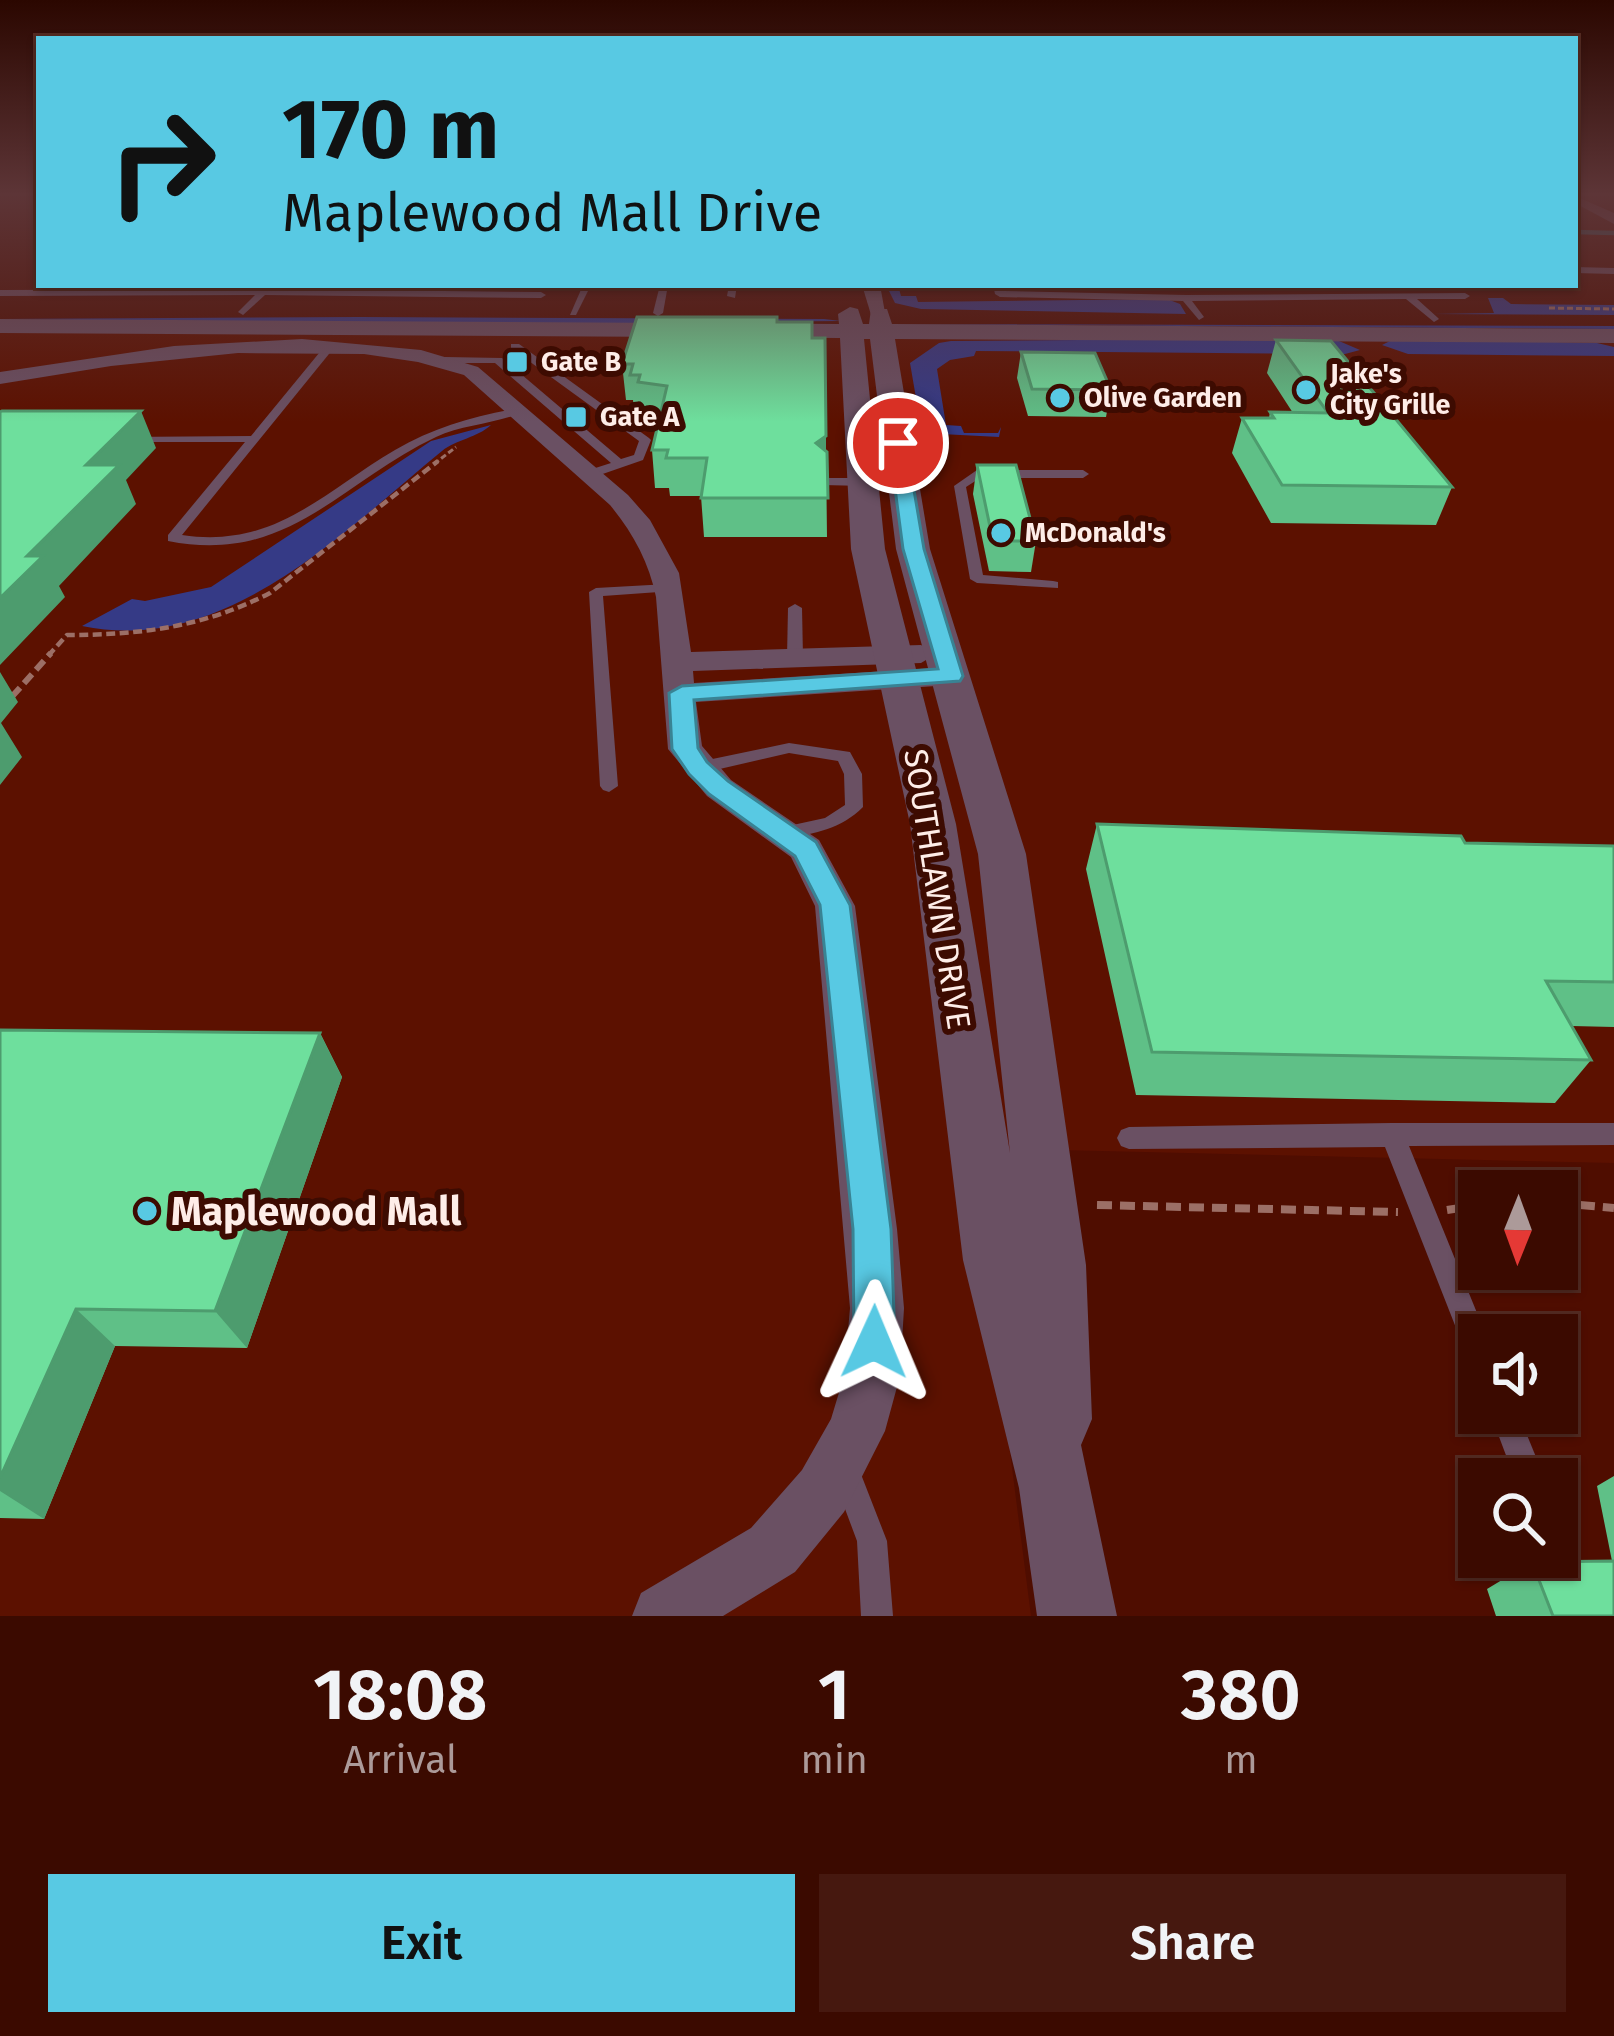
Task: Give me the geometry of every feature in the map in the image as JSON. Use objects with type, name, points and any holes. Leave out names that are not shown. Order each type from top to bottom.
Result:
[{"type":"street","name":"SOUTHLAWN DRIVE","points":[[854,288],[850,321],[868,549],[921,665]]},
{"type":"street","name":"SOUTHLAWN DRIVE","points":[[872,288],[914,549],[933,824],[995,1260],[1057,1488],[1077,1616]]},
{"type":"street","points":[[2,300],[243,312],[419,304],[1147,332],[1614,336]]},
{"type":"street","points":[[880,322],[1193,307],[1433,319],[1614,320]]},
{"type":"street","points":[[0,326],[518,337],[850,321]]},
{"type":"street","points":[[0,336],[85,327]]},
{"type":"street","points":[[756,329],[823,340],[854,361]]},
{"type":"street","points":[[892,405],[899,358],[908,347],[1147,332]]},
{"type":"street","points":[[0,378],[146,354],[328,349],[412,352],[471,371],[590,474],[641,526],[668,588],[685,749],[718,788],[806,849],[835,905],[877,1308],[872,1376],[856,1431],[824,1491],[773,1550],[664,1616]]},
{"type":"street","points":[[680,678],[795,657],[921,665]]},
{"type":"street","points":[[680,678],[921,665]]},
{"type":"lane","points":[[42,293],[50,288]]},
{"type":"lane","points":[[419,304],[431,288]]},
{"type":"lane","points":[[573,313],[586,288]]},
{"type":"lane","points":[[658,314],[663,288]]},
{"type":"lane","points":[[998,288],[1000,294],[1086,290],[1193,307],[1248,296],[1465,296]]},
{"type":"lane","points":[[1241,288],[1248,296]]},
{"type":"lane","points":[[2,300],[42,293],[340,289],[419,304],[541,295]]},
{"type":"lane","points":[[243,312],[263,292]]},
{"type":"lane","points":[[1408,296],[1433,319]]},
{"type":"lane","points":[[498,360],[518,337],[645,440],[639,457],[590,474]]},
{"type":"lane","points":[[328,349],[173,538],[198,545],[261,540],[428,436],[524,416]]},
{"type":"lane","points":[[445,360],[498,360],[619,464]]},
{"type":"lane","points":[[116,439],[255,439]]},
{"type":"lane","points":[[1053,585],[977,579],[960,486],[977,474],[1083,474]]},
{"type":"lane","points":[[826,482],[865,482]]},
{"type":"lane","points":[[609,786],[596,592],[668,588]]},
{"type":"lane","points":[[795,608],[795,657]]},
{"type":"lane","points":[[698,768],[788,748],[844,756],[853,774],[854,807],[830,824],[786,833]]},
{"type":"lane","points":[[1391,1134],[1465,1314]]},
{"type":"lane","points":[[1129,1138],[1614,1134]]},
{"type":"lane","points":[[841,1458],[872,1540],[877,1616]]},
{"type":"path","points":[[1549,308],[1614,309]]},
{"type":"path","points":[[0,710],[67,635],[159,634],[242,609],[270,593],[455,448],[524,416]]},
{"type":"path","points":[[1097,1204],[1425,1213],[1458,1208]]},
{"type":"path","points":[[1578,1205],[1614,1208]]},
{"type":"shaded area","points":[[888,288],[899,288],[901,296],[916,296],[918,302],[1167,299],[1180,304],[1186,314],[921,309],[895,303]]},
{"type":"shaded area","points":[[1488,298],[1503,298],[1511,304],[1614,305],[1614,315],[1432,314],[1494,313]]},
{"type":"shaded area","points":[[0,319],[841,321],[473,325]]},
{"type":"shaded area","points":[[891,324],[1614,326],[1614,329]]},
{"type":"shaded area","points":[[0,332],[1614,336],[1614,1163],[971,1148],[1031,1616],[0,1616]]},
{"type":"shaded area","points":[[1332,338],[1360,350],[1345,354],[976,351],[974,356],[950,360],[937,369],[946,425],[961,426],[964,433],[998,433],[1001,427],[999,437],[922,433],[910,363],[939,343],[951,341]]},
{"type":"shaded area","points":[[1396,338],[1597,343],[1614,347],[1614,356],[1408,354],[1382,345]]},
{"type":"shaded area","points":[[491,425],[442,451],[322,550],[232,605],[184,623],[134,630],[82,626],[132,599],[145,601],[211,587],[431,441]]},
{"type":"building","points":[[637,317],[777,317],[777,322],[812,322],[812,338],[825,338],[826,436],[816,443],[827,452],[828,498],[701,498],[707,458],[666,458],[668,450],[652,450],[667,386],[638,382],[640,375],[630,375],[633,364],[622,364]]},
{"type":"building","points":[[1276,340],[1331,341],[1452,487],[1282,485],[1242,418],[1274,418],[1270,412],[1328,413]]},
{"type":"building","points":[[1021,352],[1095,353],[1111,390],[1032,389]]},
{"type":"building","points":[[141,411],[86,465],[119,465],[27,556],[43,556],[0,598],[0,412]]},
{"type":"building","points":[[977,465],[1016,465],[1036,541],[993,541]]},
{"type":"building","points":[[1097,824],[1614,846],[1614,982],[1546,981],[1591,1060],[1152,1052]]},
{"type":"building","name":"Maplewood Mall","points":[[0,1030],[320,1033],[215,1311],[76,1309],[0,1478]]},
{"type":"building","points":[[1578,1561],[1614,1561],[1614,1616],[1553,1616],[1538,1578],[1578,1578]]},
{"type":"place","name":"Gate B","points":[[517,362]]},
{"type":"place","name":"Jake's City Grille","points":[[1306,390]]},
{"type":"place","name":"Olive Garden","points":[[1060,398]]},
{"type":"place","name":"Gate A","points":[[576,417]]},
{"type":"place","name":"McDonald's","points":[[1001,533]]},
{"type":"place","name":"Maplewood Mall","points":[[147,1211]]},
{"type":"route","points":[[874,1342],[877,1308],[872,1229],[835,905],[806,849],[718,788],[698,768],[685,749],[682,693],[951,676],[926,603],[898,443]]}]
